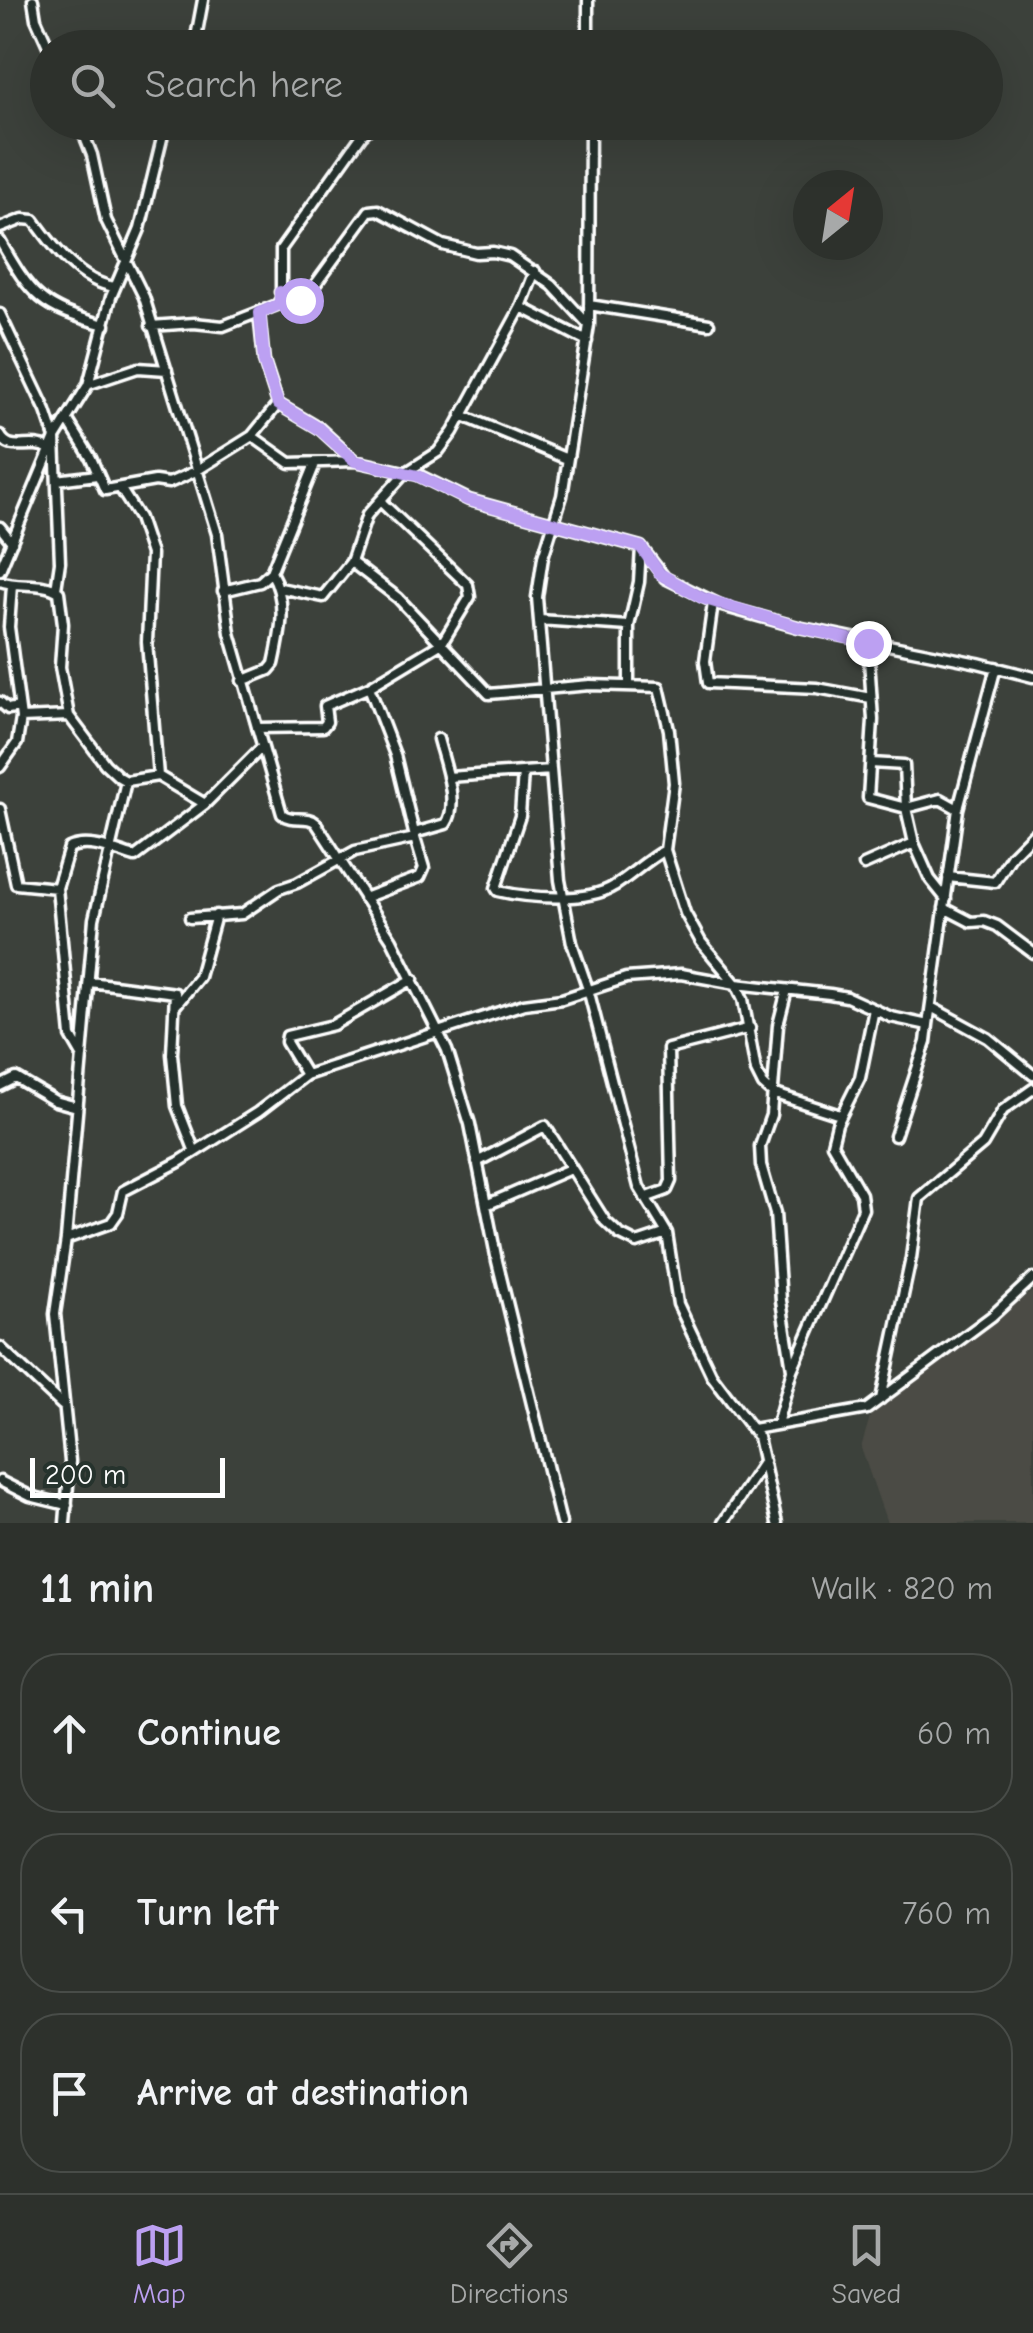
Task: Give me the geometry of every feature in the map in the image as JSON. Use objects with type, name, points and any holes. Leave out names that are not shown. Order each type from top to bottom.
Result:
[{"type":"street","points":[[32,0],[41,30]]},
{"type":"street","points":[[197,30],[203,0]]},
{"type":"street","points":[[588,0],[588,30]]},
{"type":"street","points":[[86,140],[106,220],[144,297],[217,534],[224,564],[223,591],[242,681],[282,814],[288,819],[314,820],[413,979],[440,1033],[470,1124],[561,1523]]},
{"type":"street","points":[[0,570],[55,438],[88,384],[115,286],[140,229],[162,140]]},
{"type":"street","points":[[152,326],[223,326],[280,304],[279,255],[288,236],[358,140]]},
{"type":"street","points":[[590,140],[589,325],[554,526],[542,556],[538,597],[562,898],[619,1103],[622,1130],[645,1198],[667,1233],[678,1304],[700,1356],[753,1428],[777,1523]]},
{"type":"street","points":[[280,292],[304,300],[369,211],[378,210],[443,245],[476,254],[500,252],[535,271],[589,325]]},
{"type":"street","points":[[0,228],[23,219],[34,220],[54,248],[88,279],[115,286]]},
{"type":"street","points":[[0,241],[32,293],[71,316],[105,326]]},
{"type":"street","points":[[280,588],[322,598],[351,562],[364,520],[405,474],[438,452],[462,415],[535,271]]},
{"type":"street","points":[[589,305],[709,324]]},
{"type":"street","points":[[520,307],[587,341]]},
{"type":"street","points":[[260,313],[264,362],[278,404],[318,428],[355,461]]},
{"type":"street","points":[[0,314],[55,438],[60,562],[56,589],[63,624],[60,667],[69,716],[105,764],[126,780],[158,776],[205,804]]},
{"type":"street","points":[[88,384],[138,368],[167,370]]},
{"type":"street","points":[[67,419],[91,458],[103,489],[120,488],[155,481],[169,483],[196,472],[252,436],[278,404]]},
{"type":"street","points":[[462,415],[567,459]]},
{"type":"street","points":[[0,435],[3,442],[13,446],[36,443],[50,449]]},
{"type":"street","points":[[252,436],[290,463],[355,461],[424,478],[468,500],[554,526],[641,547],[660,574],[713,603],[798,627],[1033,678]]},
{"type":"street","points":[[223,591],[260,582],[271,572],[315,464]]},
{"type":"street","points":[[57,480],[97,475]]},
{"type":"street","points":[[120,488],[139,518],[150,554],[146,642],[158,776]]},
{"type":"street","points":[[257,728],[324,727],[325,706],[369,687],[442,644],[471,591],[380,500]]},
{"type":"street","points":[[0,527],[12,542]]},
{"type":"street","points":[[629,684],[629,626],[640,582],[641,547]]},
{"type":"street","points":[[351,562],[398,598],[489,694],[629,684],[661,690],[674,782],[665,850],[695,932],[736,984],[750,1028],[756,1071],[772,1094],[840,1116]]},
{"type":"street","points":[[242,681],[274,664],[283,606],[280,588],[271,572]]},
{"type":"street","points":[[0,581],[56,589]]},
{"type":"street","points":[[0,766],[17,743],[21,718],[8,627],[12,585]]},
{"type":"street","points":[[713,603],[705,661],[708,683],[817,688],[870,698]]},
{"type":"street","points":[[539,620],[629,626]]},
{"type":"street","points":[[868,643],[874,720],[868,799],[906,808],[940,798],[958,808]]},
{"type":"street","points":[[894,1136],[926,1042],[958,808],[996,667]]},
{"type":"street","points":[[364,898],[420,877],[424,868],[395,755],[369,687]]},
{"type":"street","points":[[0,702],[8,709],[19,707]]},
{"type":"street","points":[[21,718],[69,716]]},
{"type":"street","points":[[190,918],[242,914],[279,889],[365,847],[414,835],[450,820],[448,777],[438,739]]},
{"type":"street","points":[[82,1055],[71,1036],[57,888],[71,846],[111,848],[138,856],[205,804],[261,748]]},
{"type":"street","points":[[871,763],[904,765],[906,808],[914,843],[945,904],[971,922],[997,926],[1033,953]]},
{"type":"street","points":[[448,777],[552,770]]},
{"type":"street","points":[[523,772],[520,816],[496,888],[501,892],[562,898],[610,888],[645,860],[665,850]]},
{"type":"street","points":[[65,1523],[70,1461],[54,1314],[66,1239],[94,919],[126,780]]},
{"type":"street","points":[[0,809],[16,884],[57,888]]},
{"type":"street","points":[[948,877],[995,882],[1012,855],[1033,834]]},
{"type":"street","points":[[864,865],[914,843]]},
{"type":"street","points":[[175,1006],[199,978],[216,915]]},
{"type":"street","points":[[66,1239],[111,1223],[118,1213],[120,1193],[195,1152],[258,1112],[306,1075],[524,1004],[562,999],[632,977],[676,974],[847,997],[902,1020],[928,1025]]},
{"type":"street","points":[[306,1075],[286,1042],[287,1036],[333,1025],[413,979]]},
{"type":"street","points":[[90,982],[172,992],[176,996],[172,1054],[178,1106],[195,1152]]},
{"type":"street","points":[[787,990],[778,1025],[770,1114],[760,1146],[761,1165],[776,1213],[781,1302],[792,1370]]},
{"type":"street","points":[[931,1007],[988,1038],[1033,1075]]},
{"type":"street","points":[[777,1424],[792,1370],[863,1209],[861,1194],[832,1144],[840,1116],[860,1078],[874,1009]]},
{"type":"street","points":[[645,1198],[667,1190],[672,1181],[668,1048],[750,1028]]},
{"type":"street","points":[[0,1086],[16,1078],[55,1101],[77,1108]]},
{"type":"street","points":[[881,1399],[911,1258],[919,1198],[983,1144],[1003,1110],[1033,1090]]},
{"type":"street","points":[[477,1162],[542,1126],[548,1128],[570,1169],[619,1234],[640,1244],[667,1233]]},
{"type":"street","points":[[486,1204],[570,1169]]},
{"type":"street","points":[[753,1428],[867,1409],[992,1316],[1033,1278]]},
{"type":"street","points":[[0,1347],[64,1407]]},
{"type":"street","points":[[722,1523],[764,1461]]},
{"type":"street","points":[[0,1482],[30,1496],[67,1505]]},
{"type":"shaded area","points":[[1033,1291],[1033,1523],[887,1523],[861,1448],[874,1403]]},
{"type":"route","points":[[300,300],[280,292],[280,304],[260,313],[268,381],[278,404],[318,428],[355,461],[418,476],[468,500],[554,526],[641,547],[660,574],[702,598],[868,643]]}]
